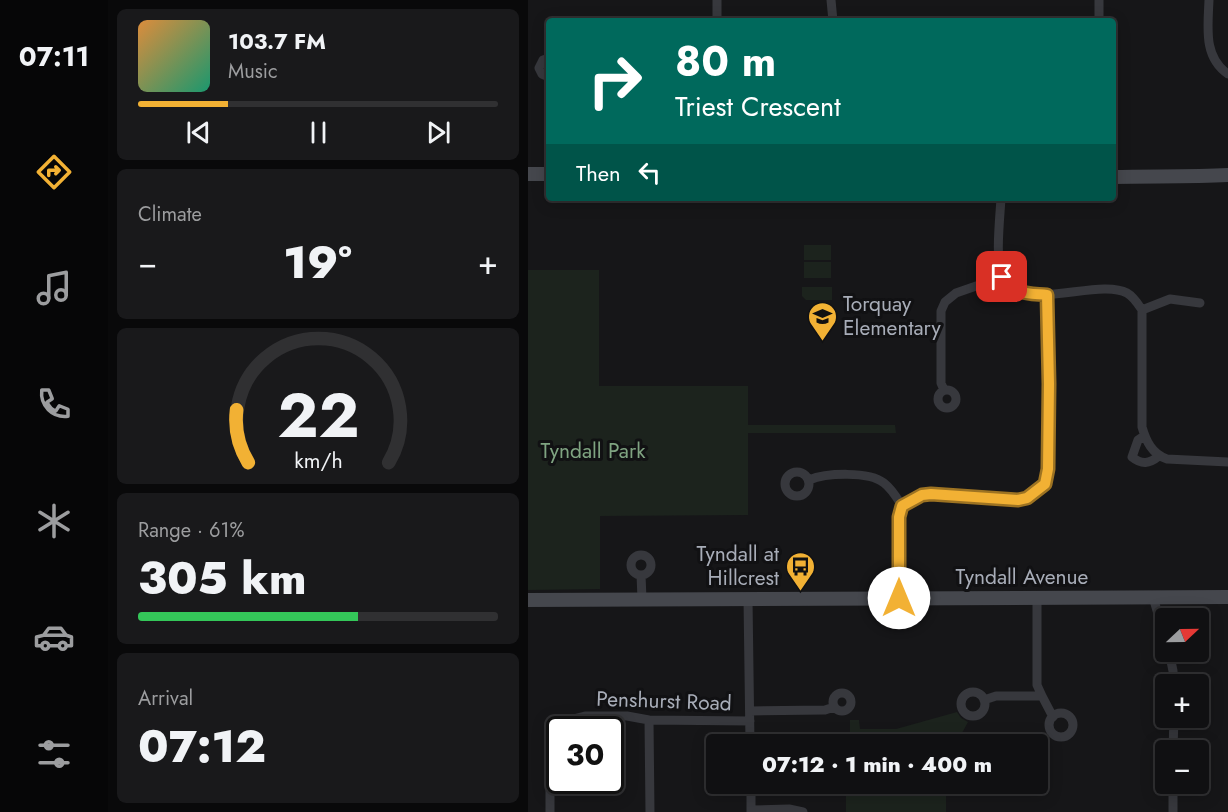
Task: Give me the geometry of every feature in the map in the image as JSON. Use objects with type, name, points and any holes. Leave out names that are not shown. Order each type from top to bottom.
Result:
[{"type":"street","points":[[717,0],[717,18]]},
{"type":"street","points":[[831,0],[833,18]]},
{"type":"street","points":[[1099,0],[1099,18]]},
{"type":"street","points":[[1209,0],[1208,37],[1211,52],[1216,64],[1228,74]]},
{"type":"street","points":[[546,59],[539,68],[542,74],[546,76]]},
{"type":"street","points":[[528,174],[546,174]]},
{"type":"street","points":[[1116,177],[1228,175]]},
{"type":"street","points":[[1001,201],[999,262],[1002,277],[1020,292],[1047,295],[1100,290],[1121,291],[1133,298],[1142,310],[1142,427],[1144,436],[1159,456],[1167,459],[1228,462]]},
{"type":"street","points":[[944,390],[941,383],[941,311],[945,302],[956,292],[1002,277]]},
{"type":"street","points":[[899,598],[899,517],[902,506],[922,495],[931,494],[1018,500],[1027,498],[1045,484],[1048,469],[1049,384],[1047,295]]},
{"type":"street","points":[[1142,310],[1170,299],[1200,303]]},
{"type":"street","points":[[1144,436],[1138,440],[1132,457],[1144,463],[1159,456]]},
{"type":"street","points":[[809,480],[820,476],[866,475],[885,484],[902,506]]},
{"type":"street","points":[[641,575],[642,599]]},
{"type":"street","points":[[1153,597],[1156,608]]},
{"type":"street","name":"Tyndall Avenue","points":[[528,600],[1228,597]]},
{"type":"street","points":[[1037,598],[1037,684],[1053,717]]},
{"type":"street","points":[[748,599],[750,734]]},
{"type":"street","points":[[984,700],[996,696],[1042,696]]},
{"type":"street","name":"Penshurst Road","points":[[550,812],[550,748],[553,738],[563,725],[573,718],[627,716],[649,720],[750,716],[825,710],[834,707]]},
{"type":"street","points":[[649,720],[650,812]]},
{"type":"street","points":[[751,794],[751,811],[789,809],[803,812]]},
{"type":"street","points":[[1173,794],[1173,812]]},
{"type":"green space","points":[[804,245],[831,245],[831,260],[804,260]]},
{"type":"green space","points":[[804,262],[831,262],[831,278],[804,278]]},
{"type":"green space","name":"Tyndall Park","points":[[528,270],[599,270],[599,386],[748,386],[748,425],[895,425],[896,433],[748,433],[748,515],[600,516],[600,589],[528,590]]},
{"type":"green space","points":[[802,287],[832,287],[832,300],[806,300],[802,296]]},
{"type":"green space","points":[[957,712],[968,722],[961,734],[850,734],[850,720],[859,720],[860,729],[896,729]]},
{"type":"green space","points":[[846,794],[946,794],[946,812],[846,812]]},
{"type":"place","name":"Torquay Elementary","points":[[822,342]]},
{"type":"place","name":"Tyndall at Hillcrest","points":[[800,592]]},
{"type":"route","points":[[899,598],[899,517],[902,506],[922,495],[931,494],[1005,501],[1018,500],[1027,498],[1045,484],[1048,469],[1049,384],[1047,295],[1020,292],[1002,277]]}]
